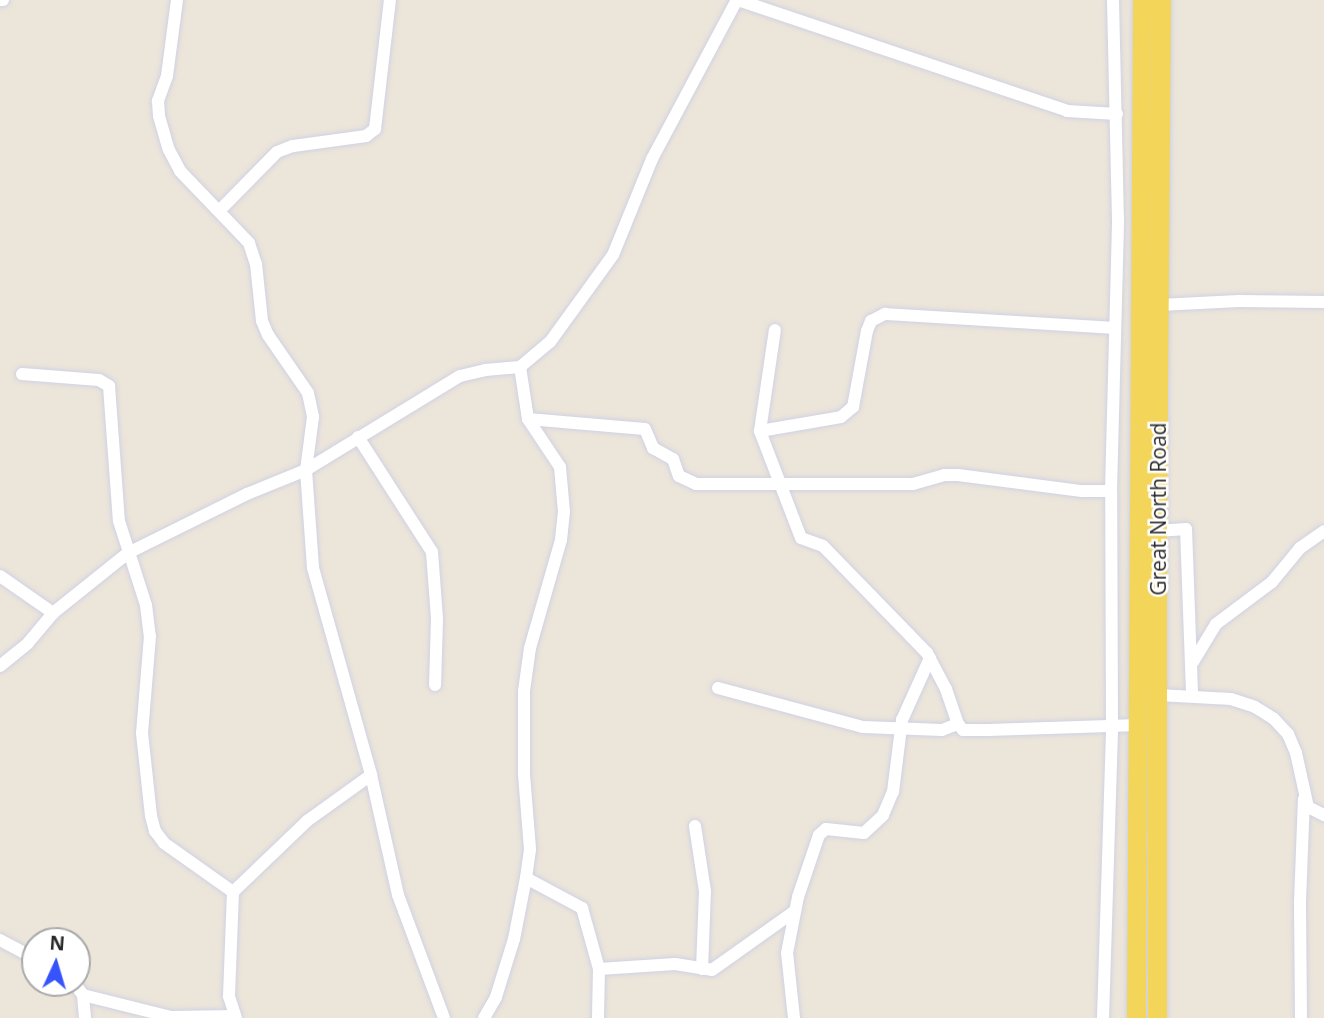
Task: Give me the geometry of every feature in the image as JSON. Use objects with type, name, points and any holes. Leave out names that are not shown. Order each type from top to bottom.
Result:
[{"type":"main road","name":"Great North Road","points":[[1136,1018],[1142,0]]},
{"type":"main road","name":"Great North Road","points":[[1157,1018],[1161,0]]},
{"type":"street","points":[[177,0],[167,76],[158,101],[159,116],[169,150],[180,171],[249,243],[256,264],[262,321],[268,335],[308,393],[313,416],[306,470],[313,568],[371,775],[398,895],[444,1018]]},
{"type":"street","points":[[220,210],[276,152],[293,146],[366,136],[375,129],[390,0]]},
{"type":"street","points":[[0,666],[28,642],[53,612],[128,554],[247,494],[306,470],[460,376],[485,369],[520,366],[550,342],[613,255],[652,159],[738,0],[1067,111],[1117,114]]},
{"type":"street","points":[[1102,1018],[1112,725],[1111,491],[1118,221],[1113,0]]},
{"type":"street","points":[[1159,305],[1239,301],[1324,302]]},
{"type":"street","points":[[760,431],[841,417],[853,407],[860,359],[871,321],[885,314],[1114,328]]},
{"type":"street","points":[[775,330],[760,431],[801,538],[823,546],[930,658],[963,730],[1139,725]]},
{"type":"street","points":[[484,1018],[496,997],[514,939],[526,878],[530,849],[524,775],[524,691],[532,641],[561,540],[564,512],[560,467],[528,419],[520,366]]},
{"type":"street","points":[[22,374],[99,380],[109,386],[119,521],[146,605],[150,636],[142,733],[153,824],[164,843],[233,892]]},
{"type":"street","points":[[528,419],[641,427],[649,434],[653,448],[673,458],[679,476],[696,485],[913,484],[944,475],[958,475],[1082,491],[1111,491]]},
{"type":"street","points":[[358,438],[432,552],[436,619],[435,685]]},
{"type":"street","points":[[1157,531],[1186,529],[1192,696]]},
{"type":"street","points":[[1192,664],[1216,624],[1272,582],[1300,548],[1324,531]]},
{"type":"street","points":[[0,576],[53,612]]},
{"type":"street","points":[[794,1018],[794,997],[786,964],[794,911],[822,831],[831,829],[864,833],[883,815],[893,792],[900,730],[905,711],[930,658]]},
{"type":"street","points":[[719,688],[863,727],[943,730],[958,723]]},
{"type":"street","points":[[1158,695],[1231,699],[1255,707],[1274,719],[1288,734],[1296,753],[1304,799],[1300,902],[1301,1018]]},
{"type":"street","points":[[91,997],[171,1017],[236,1017],[229,996],[233,892],[307,821],[371,775]]},
{"type":"street","points":[[1304,799],[1308,807],[1324,815]]},
{"type":"street","points":[[695,826],[705,897],[702,969]]},
{"type":"street","points":[[526,878],[582,908],[599,969],[598,1018]]},
{"type":"street","points":[[599,969],[675,964],[702,969],[719,967],[794,911]]},
{"type":"street","points":[[0,940],[21,951]]},
{"type":"street","points":[[83,997],[85,1018]]}]
